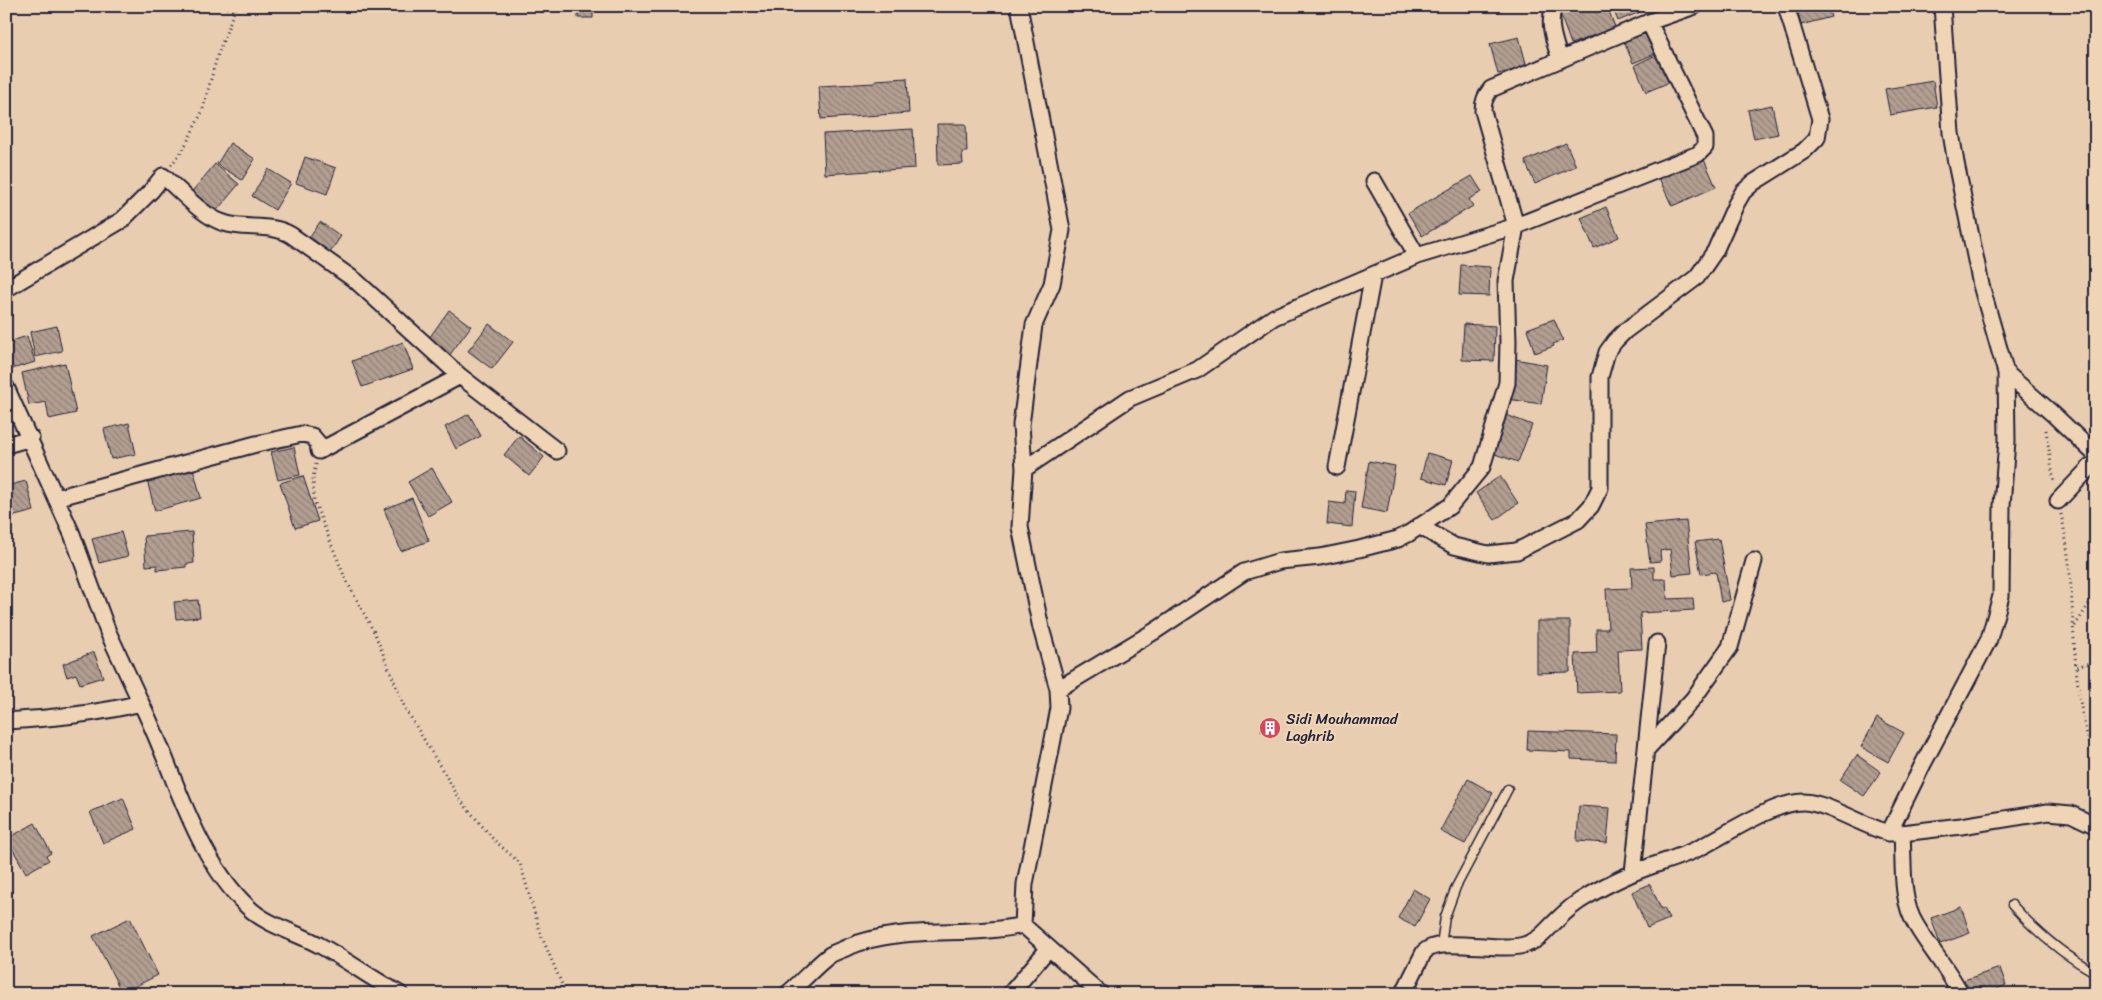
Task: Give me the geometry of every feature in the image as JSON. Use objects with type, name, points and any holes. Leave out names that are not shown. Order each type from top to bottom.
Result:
[{"type":"street","points":[[1019,6],[1062,230],[1052,284],[1034,325],[1021,426],[1024,469],[1020,526],[1041,628],[1058,689],[1059,708],[1025,884],[1023,925]]},
{"type":"street","points":[[1554,6],[1551,15],[1551,27],[1560,60]]},
{"type":"street","points":[[1058,689],[1155,631],[1244,572],[1280,562],[1358,550],[1398,538],[1450,506],[1482,467],[1507,383],[1506,280],[1516,226],[1483,111],[1483,102],[1491,89],[1649,22],[1695,6]]},
{"type":"street","points":[[1419,526],[1454,546],[1488,554],[1517,551],[1578,520],[1591,506],[1600,488],[1600,376],[1607,352],[1625,331],[1698,277],[1715,251],[1743,192],[1753,183],[1804,151],[1817,138],[1820,119],[1786,6]]},
{"type":"street","points":[[1942,6],[1951,132],[1958,173],[1981,285],[2006,373],[2008,441],[2002,505],[2001,596],[1997,615],[1985,648],[1923,764],[1895,833],[1906,900],[1915,924],[1951,976],[1961,994]]},
{"type":"street","points":[[1024,469],[1130,398],[1197,370],[1274,317],[1417,256],[1516,226],[1698,154],[1705,147],[1705,137],[1649,22]]},
{"type":"street","points":[[6,289],[122,220],[163,176],[211,218],[236,225],[284,230],[356,280],[460,376],[557,451]]},
{"type":"street","points":[[1374,182],[1417,256]]},
{"type":"street","points":[[1337,467],[1373,275]]},
{"type":"street","points":[[2006,373],[2096,455]]},
{"type":"street","points":[[56,498],[256,444],[302,434],[312,436],[318,443],[319,451],[460,376]]},
{"type":"street","points":[[6,387],[31,438],[72,534],[108,632],[141,702],[192,822],[230,888],[249,908],[262,918],[318,944],[400,994]]},
{"type":"street","points":[[6,444],[31,438]]},
{"type":"street","points":[[2058,501],[2096,460]]},
{"type":"street","points":[[1646,750],[1693,699],[1730,646],[1754,561]]},
{"type":"street","points":[[1633,873],[1657,644]]},
{"type":"street","points":[[6,721],[64,717],[120,708],[141,702]]},
{"type":"street","points":[[1403,994],[1424,952],[1429,948],[1441,945],[1517,947],[1529,944],[1544,935],[1555,921],[1585,897],[1633,873],[1695,850],[1776,808],[1794,803],[1804,802],[1819,806],[1873,828],[1895,833],[2048,812],[2071,814],[2096,826]]},
{"type":"street","points":[[1023,925],[1101,994]]},
{"type":"street","points":[[787,994],[831,955],[859,943],[916,933],[999,930],[1023,925]]},
{"type":"street","points":[[1010,994],[1049,948]]},
{"type":"lane","points":[[1441,945],[1445,917],[1456,887],[1508,789]]},
{"type":"lane","points":[[2012,905],[2030,926],[2060,952],[2096,973]]},
{"type":"path","points":[[222,6],[235,11]]},
{"type":"path","points":[[163,176],[183,150],[202,112],[217,57],[236,6]]},
{"type":"path","points":[[2044,424],[2064,534],[2082,718],[2096,762]]},
{"type":"path","points":[[319,451],[313,477],[314,501],[345,578],[375,634],[405,708],[461,801],[494,840],[520,863],[541,935],[566,994]]},
{"type":"path","points":[[2074,626],[2092,599],[2096,581]]},
{"type":"path","points":[[2077,667],[2096,662]]},
{"type":"building","points":[[538,6],[564,6],[564,11],[539,12]]},
{"type":"building","points":[[578,6],[593,6],[593,18],[578,18]]},
{"type":"building","points":[[1580,6],[1607,6],[1615,27],[1571,44],[1560,14]]},
{"type":"building","points":[[1612,6],[1638,6],[1640,12],[1618,21]]},
{"type":"building","points":[[1796,6],[1816,6],[1818,12],[1829,10],[1831,17],[1801,25]]},
{"type":"building","points":[[1646,27],[1657,53],[1633,63],[1622,37]]},
{"type":"building","points":[[1519,37],[1527,67],[1498,74],[1490,44]]},
{"type":"building","points":[[1658,54],[1670,82],[1646,92],[1635,65]]},
{"type":"building","points":[[907,78],[909,113],[821,119],[819,86],[875,83],[875,80]]},
{"type":"building","points":[[1933,81],[1937,107],[1890,115],[1885,89]]},
{"type":"building","points":[[1772,105],[1778,134],[1754,139],[1748,110]]},
{"type":"building","points":[[937,124],[966,124],[967,152],[962,152],[963,164],[938,165]]},
{"type":"building","points":[[913,129],[915,168],[825,174],[823,134]]},
{"type":"building","points":[[230,143],[255,159],[242,180],[217,164]]},
{"type":"building","points":[[1566,143],[1576,166],[1535,184],[1525,161]]},
{"type":"building","points":[[1702,155],[1716,187],[1672,206],[1657,174]]},
{"type":"building","points":[[305,157],[336,168],[327,194],[296,183]]},
{"type":"building","points":[[215,164],[239,184],[213,215],[189,195]]},
{"type":"building","points":[[268,169],[291,183],[275,210],[252,196]]},
{"type":"building","points":[[1472,176],[1482,192],[1469,199],[1473,206],[1422,236],[1408,213]]},
{"type":"building","points":[[1606,207],[1619,237],[1594,248],[1581,218]]},
{"type":"building","points":[[320,222],[341,236],[327,257],[305,243]]},
{"type":"building","points":[[1461,265],[1490,267],[1489,296],[1459,295]]},
{"type":"building","points":[[449,310],[471,326],[449,356],[427,341]]},
{"type":"building","points":[[1554,319],[1563,340],[1553,344],[1554,346],[1535,353],[1527,329]]},
{"type":"building","points":[[489,324],[513,342],[492,369],[468,351]]},
{"type":"building","points":[[1464,324],[1495,326],[1494,361],[1462,360]]},
{"type":"building","points":[[57,326],[62,351],[35,357],[30,332]]},
{"type":"building","points":[[27,336],[35,362],[12,369],[6,350],[6,343]]},
{"type":"building","points":[[403,342],[413,369],[362,387],[352,361]]},
{"type":"building","points":[[1515,359],[1547,365],[1541,404],[1508,399]]},
{"type":"building","points":[[65,363],[76,413],[49,419],[46,402],[29,405],[22,373]]},
{"type":"building","points":[[469,414],[481,436],[456,449],[445,427]]},
{"type":"building","points":[[1504,414],[1532,425],[1518,462],[1489,452]]},
{"type":"building","points":[[129,423],[136,454],[111,459],[104,429]]},
{"type":"building","points":[[519,436],[544,457],[529,476],[504,455]]},
{"type":"building","points":[[294,447],[300,475],[278,480],[271,452]]},
{"type":"building","points":[[1427,453],[1453,460],[1446,485],[1421,478]]},
{"type":"building","points":[[1369,461],[1395,466],[1387,513],[1361,508]]},
{"type":"building","points":[[193,468],[201,498],[155,511],[147,480]]},
{"type":"building","points":[[432,468],[452,502],[428,516],[408,482]]},
{"type":"building","points":[[303,476],[318,521],[295,528],[280,483]]},
{"type":"building","points":[[1500,476],[1518,503],[1495,520],[1476,493]]},
{"type":"building","points":[[26,481],[34,511],[11,517],[6,498],[6,486]]},
{"type":"building","points":[[1346,490],[1355,491],[1352,527],[1327,524],[1329,502],[1345,504]]},
{"type":"building","points":[[412,498],[429,541],[401,551],[384,509]]},
{"type":"building","points":[[1686,521],[1692,573],[1673,575],[1670,549],[1660,551],[1661,561],[1650,562],[1645,525]]},
{"type":"building","points":[[121,532],[128,556],[99,563],[92,539]]},
{"type":"building","points":[[192,532],[194,563],[186,564],[186,567],[157,570],[157,565],[146,566],[144,536]]},
{"type":"building","points":[[1719,539],[1730,600],[1721,602],[1716,572],[1701,574],[1695,542]]},
{"type":"building","points":[[1654,567],[1654,579],[1666,579],[1667,599],[1693,598],[1694,610],[1640,613],[1642,649],[1618,650],[1620,691],[1577,693],[1575,654],[1597,653],[1596,629],[1608,629],[1606,589],[1632,588],[1631,568]]},
{"type":"building","points":[[198,600],[200,617],[176,619],[174,602]]},
{"type":"building","points":[[1537,621],[1570,621],[1570,672],[1537,673]]},
{"type":"building","points":[[94,652],[103,677],[80,684],[76,674],[67,677],[63,664]]},
{"type":"building","points":[[1877,718],[1904,733],[1888,762],[1861,747]]},
{"type":"building","name":"Sidi Mouhammad Laghrib","points":[[1265,720],[1279,725],[1275,736],[1261,731]]},
{"type":"building","points":[[1528,731],[1616,734],[1615,761],[1571,759],[1571,752],[1527,750]]},
{"type":"building","points":[[1857,755],[1881,772],[1864,796],[1840,780]]},
{"type":"building","points":[[1468,779],[1493,793],[1465,844],[1440,831]]},
{"type":"building","points":[[123,798],[136,829],[103,843],[90,812]]},
{"type":"building","points":[[1579,806],[1610,808],[1607,843],[1577,841]]},
{"type":"building","points":[[35,823],[51,853],[46,856],[49,860],[26,873],[7,839]]},
{"type":"building","points":[[1650,884],[1661,909],[1664,908],[1669,919],[1647,928],[1632,892]]},
{"type":"building","points":[[1413,889],[1430,899],[1415,927],[1398,918]]},
{"type":"building","points":[[1961,907],[1970,933],[1940,944],[1931,918]]},
{"type":"building","points":[[130,918],[158,975],[122,993],[93,936]]},
{"type":"building","points":[[2000,968],[2006,985],[1986,994],[1969,994],[1964,980]]},
{"type":"place","name":"Sidi Mouhammad Laghrib","points":[[1270,728]]}]
